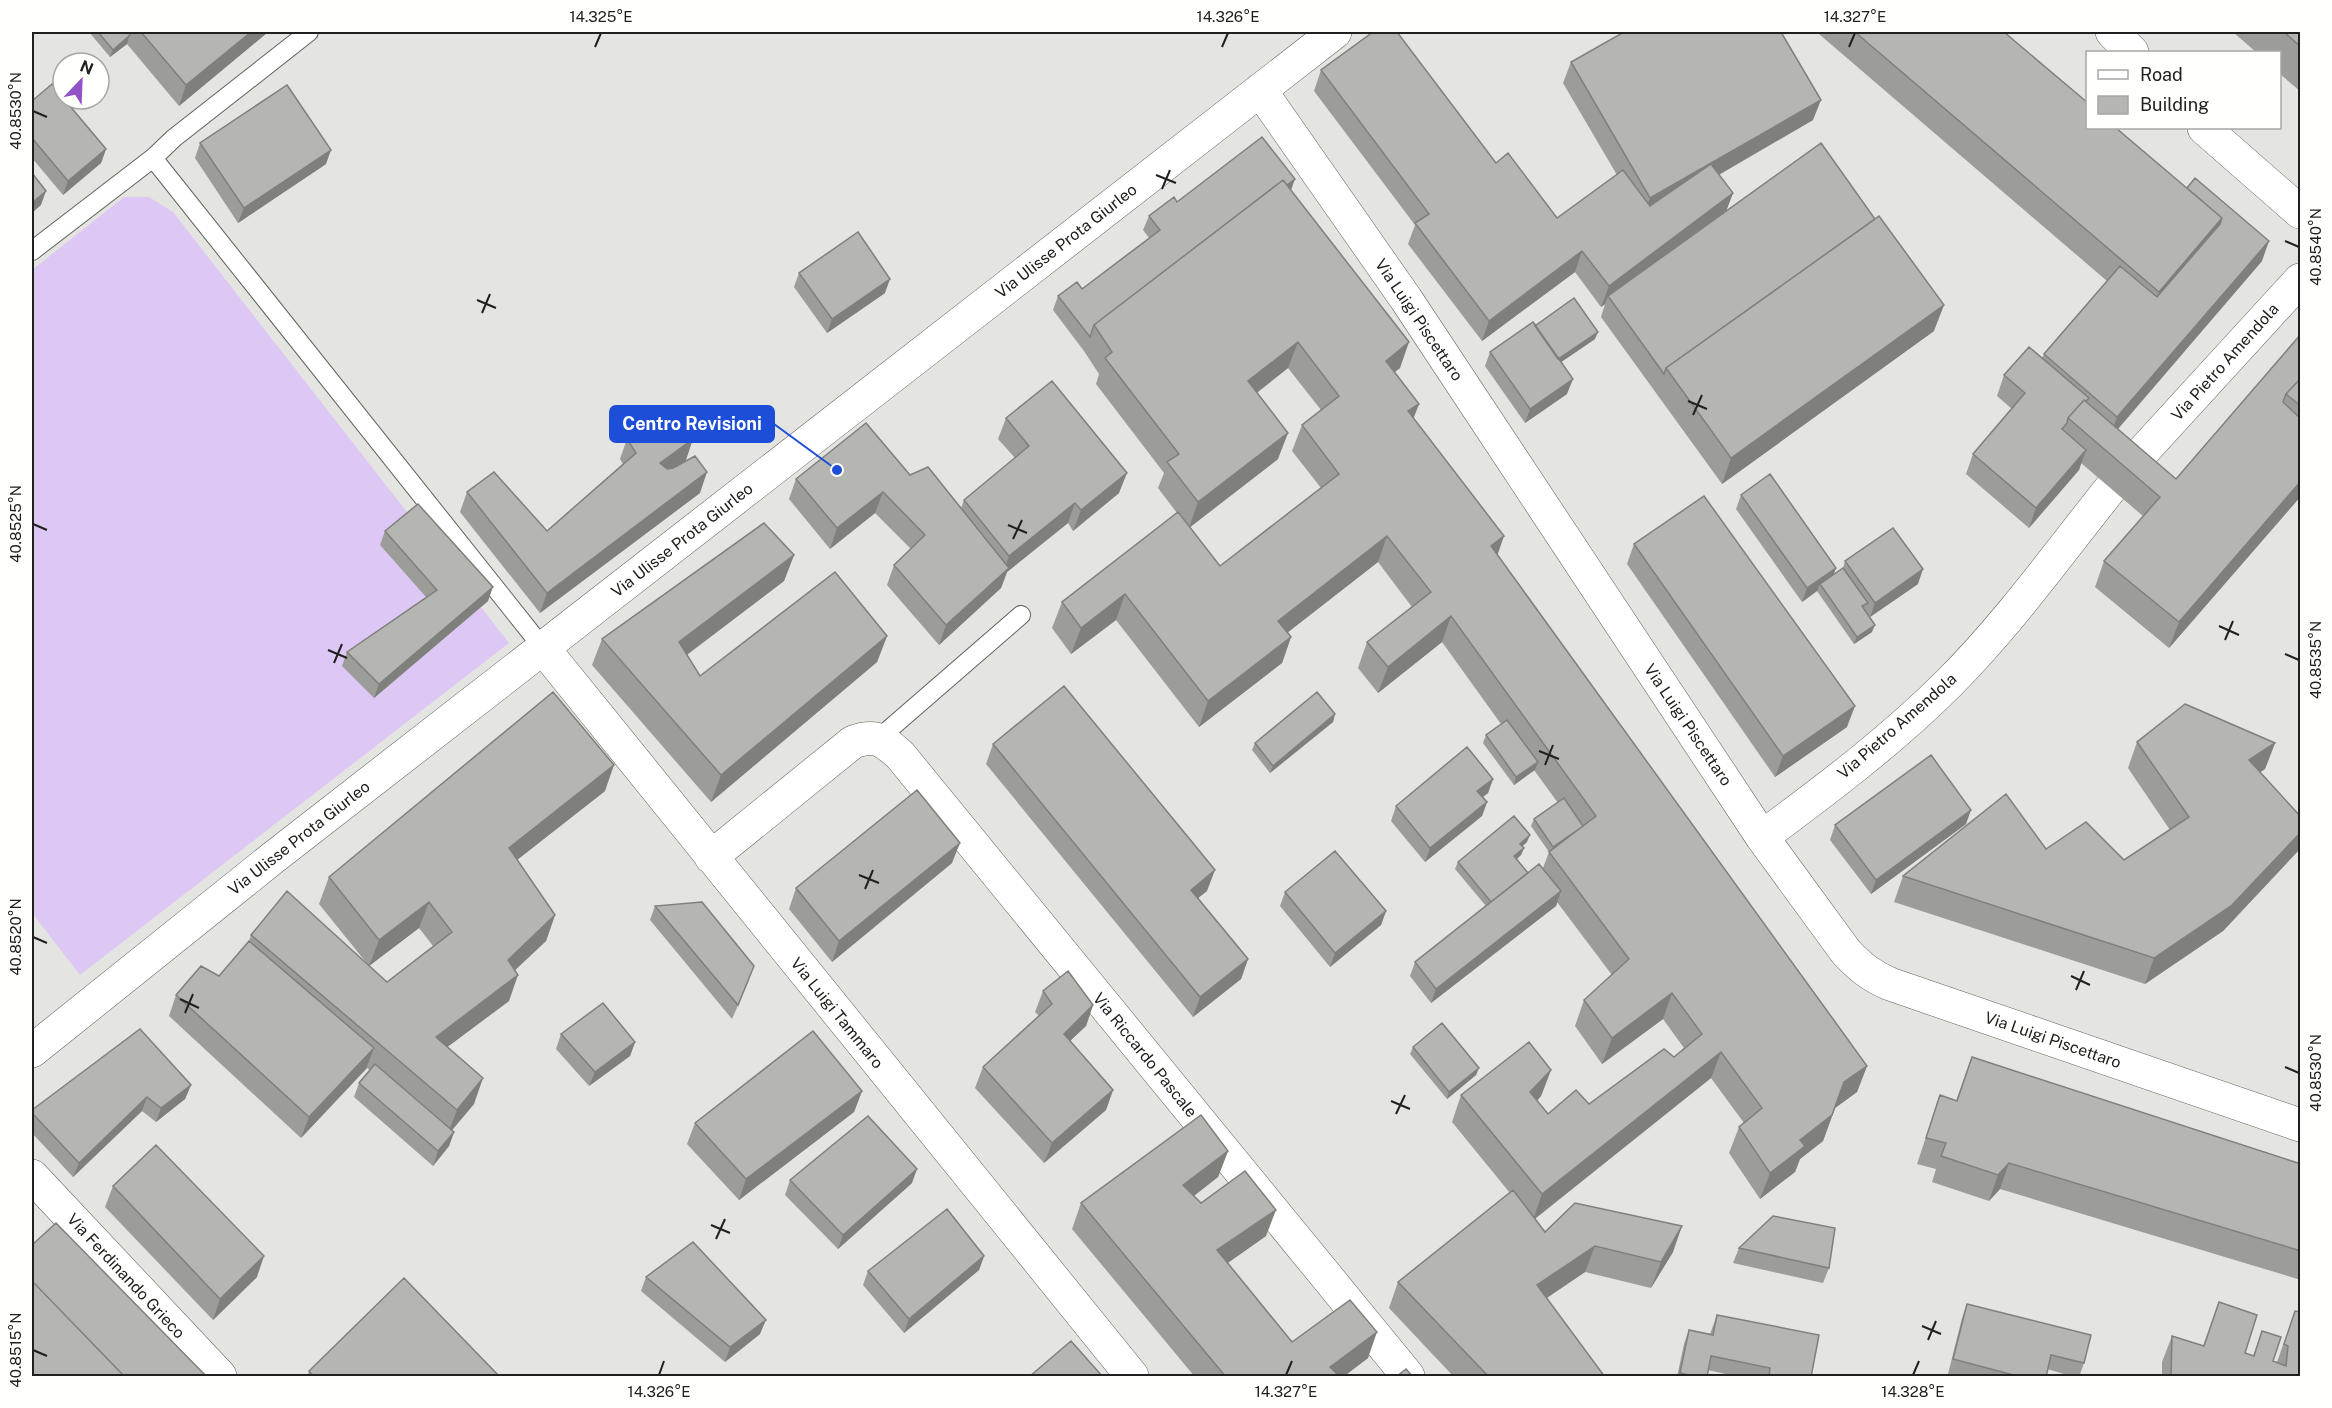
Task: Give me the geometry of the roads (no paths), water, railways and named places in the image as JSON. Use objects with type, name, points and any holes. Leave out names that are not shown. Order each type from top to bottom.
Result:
[{"type":"street","name":"Via Ulisse Prota Giurleo","points":[[32,1051],[543,648],[1335,32]]},
{"type":"street","points":[[2112,32],[2131,51]]},
{"type":"street","name":"Via Luigi Piscettaro","points":[[1260,90],[1406,299],[1762,837],[1846,952],[1872,976],[2301,1125]]},
{"type":"street","points":[[2206,129],[2301,212]]},
{"type":"street","name":"Via Pietro Amendola","points":[[1762,837],[1811,801],[1904,724],[1950,682],[1987,642],[2118,480],[2301,280]]},
{"type":"street","name":"Via Luigi Tammaro","points":[[543,648],[1132,1377]]},
{"type":"street","points":[[711,856],[853,742],[869,736],[878,739]]},
{"type":"street","name":"Via Riccardo Pascale","points":[[878,739],[900,755],[1408,1377]]},
{"type":"street","name":"Via Ferdinando Grieco","points":[[32,1176],[220,1377]]},
{"type":"lane","points":[[32,251],[153,158],[174,138],[309,32]]},
{"type":"lane","points":[[153,158],[543,648]]},
{"type":"lane","points":[[878,739],[1021,615]]},
{"type":"place","name":"Centro Revisioni","points":[[837,470]]}]
